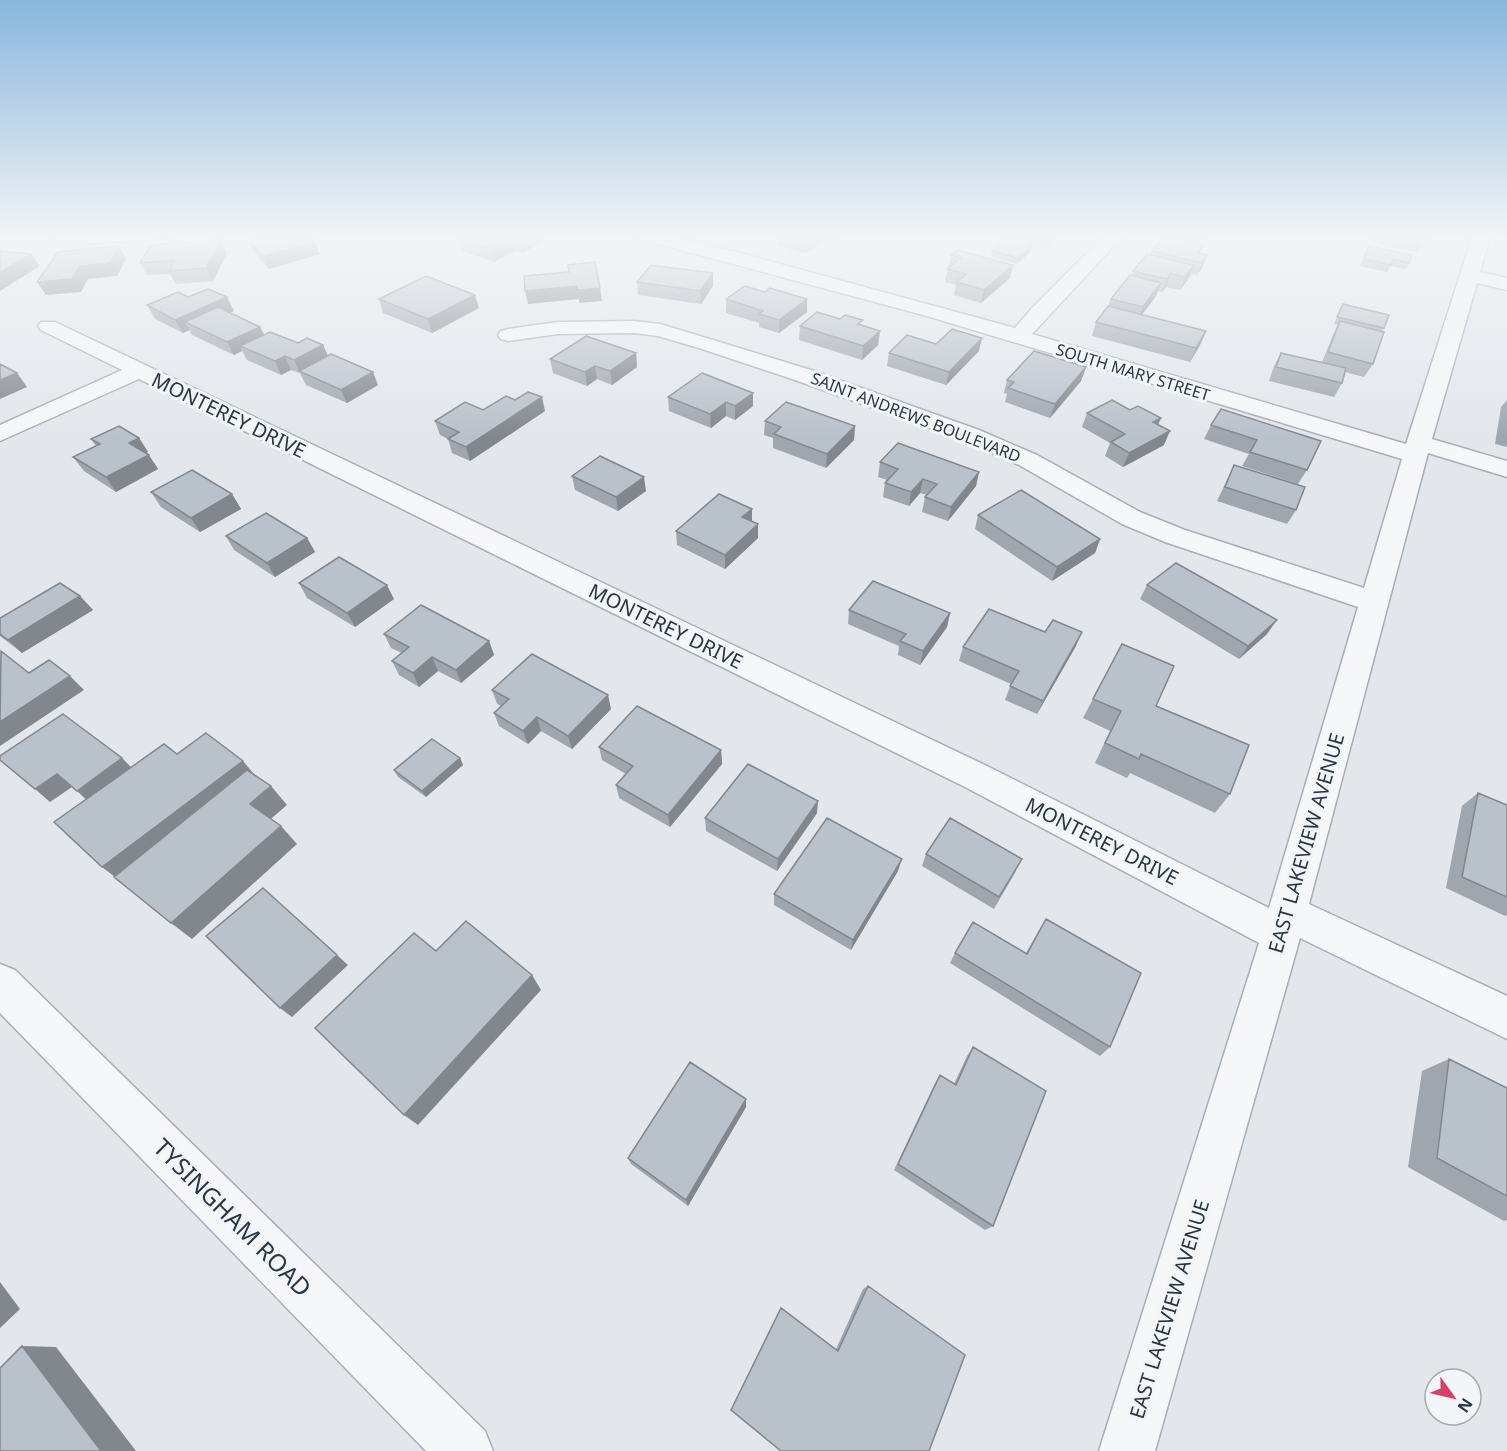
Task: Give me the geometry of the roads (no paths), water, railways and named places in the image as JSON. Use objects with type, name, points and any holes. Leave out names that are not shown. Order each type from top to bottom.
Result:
[{"type":"street","name":"SOUTH MARY STREET","points":[[890,302],[1418,449],[1507,469]]},
{"type":"street","points":[[1018,338],[1049,302]]},
{"type":"street","name":"EAST LAKEVIEW AVENUE","points":[[1127,1451],[1284,923],[1460,302]]},
{"type":"street","name":"MONTEREY DRIVE","points":[[48,326],[976,777],[1284,923],[1507,1018]]},
{"type":"street","name":"SAINT ANDREWS BOULEVARD","points":[[508,335],[558,328],[634,327],[660,330],[706,344],[802,375],[971,435],[1028,460],[1131,518],[1175,536],[1374,602]]},
{"type":"street","points":[[0,434],[138,371]]},
{"type":"street","name":"TYSINGHAM ROAD","points":[[0,984],[465,1451]]}]
